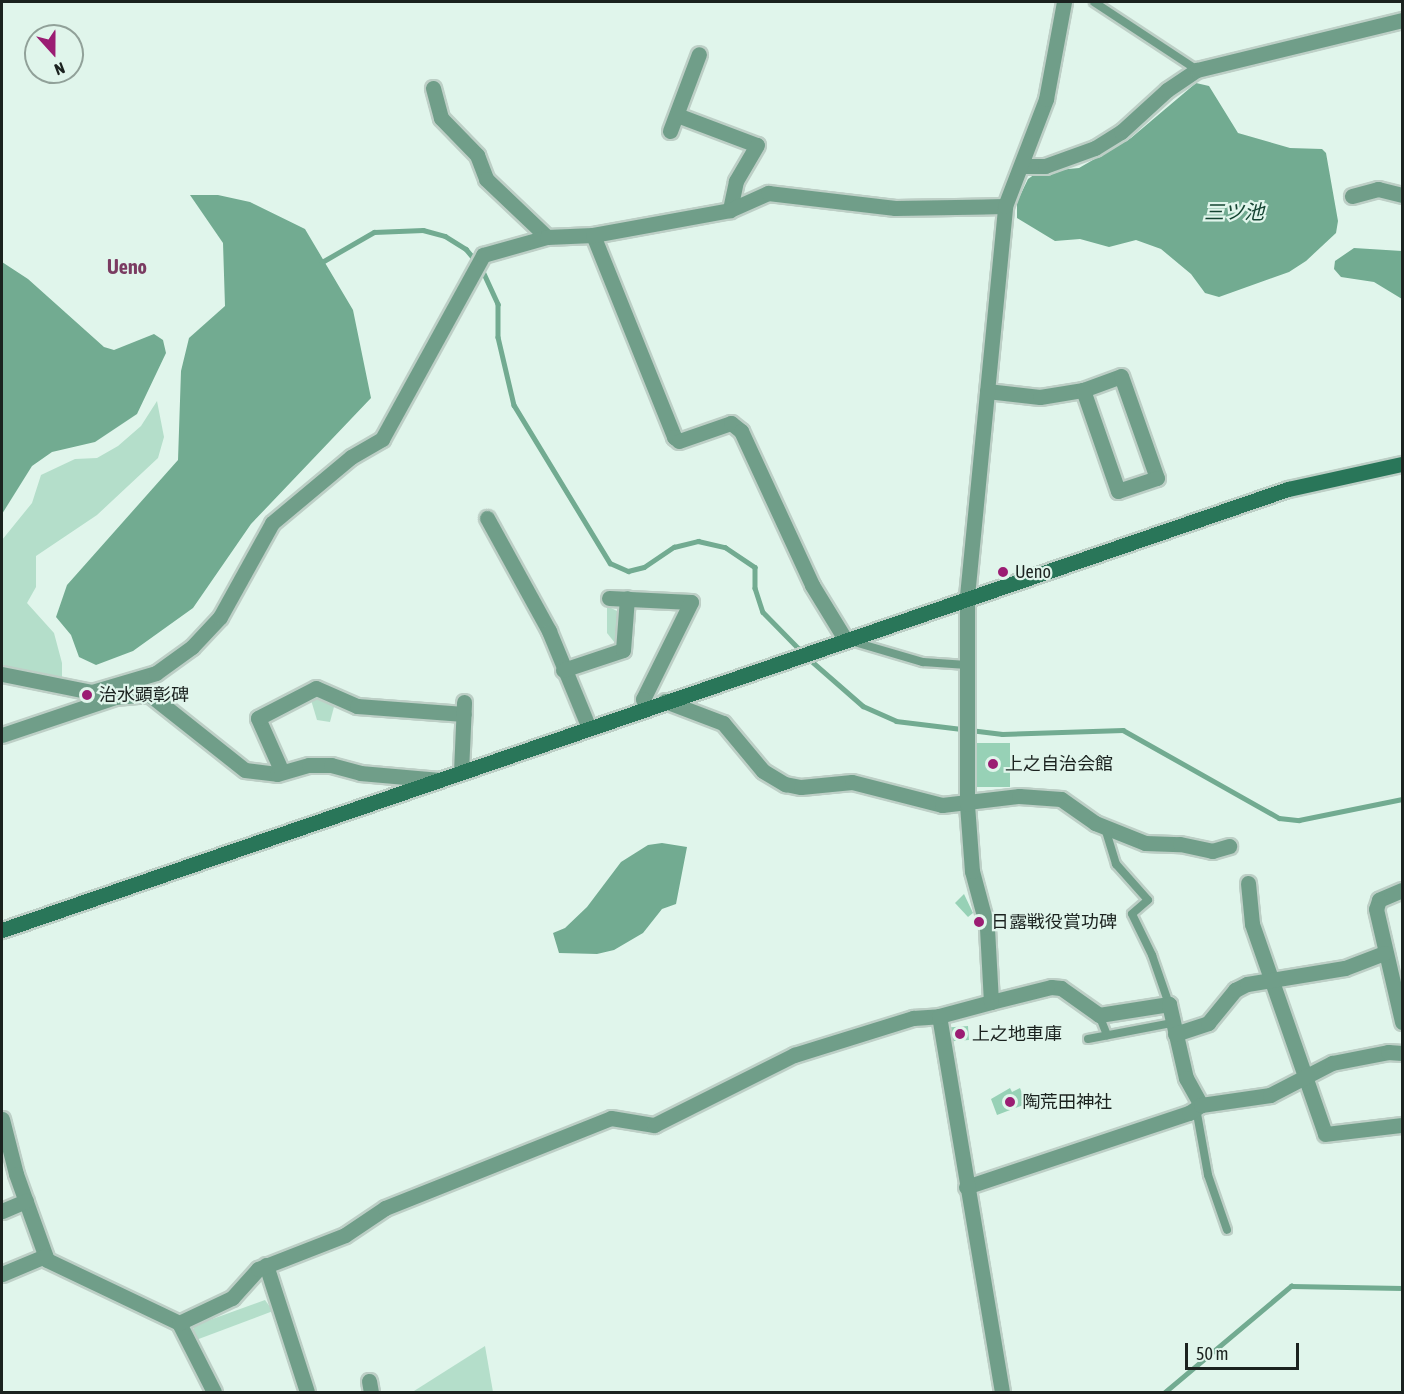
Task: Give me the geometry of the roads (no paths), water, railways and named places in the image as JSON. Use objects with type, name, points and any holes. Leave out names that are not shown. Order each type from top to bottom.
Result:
[{"type":"street","points":[[991,1002],[987,927],[972,871],[967,804],[967,596],[1005,206],[1023,166],[1046,99],[1064,2]]},
{"type":"street","points":[[1023,166],[1046,166],[1095,148],[1121,132],[1167,90],[1197,70],[1402,20]]},
{"type":"street","points":[[670,131],[699,54]]},
{"type":"street","points":[[433,88],[441,118],[477,155],[486,179],[547,237]]},
{"type":"street","points":[[677,115],[757,145],[736,181],[730,210]]},
{"type":"street","points":[[1352,196],[1378,189],[1402,195]]},
{"type":"street","points":[[2,735],[156,673],[192,647],[220,617],[272,523],[351,457],[382,439],[483,255],[547,237],[593,236],[730,210],[768,193],[895,208],[1005,206]]},
{"type":"street","points":[[593,236],[674,437],[678,441],[731,423],[741,431],[813,585],[845,639]]},
{"type":"street","points":[[987,391],[1040,397],[1083,390],[1121,376],[1157,478],[1118,491],[1083,390]]},
{"type":"street","points":[[2,930],[967,596],[1288,489],[1402,464]]},
{"type":"street","points":[[487,518],[549,631],[563,670],[589,728]]},
{"type":"street","points":[[609,598],[691,602],[643,699],[646,708]]},
{"type":"street","points":[[563,670],[623,650],[627,598]]},
{"type":"street","points":[[2,674],[94,698],[149,694],[237,765],[260,774],[331,765],[360,774],[440,780]]},
{"type":"street","points":[[282,772],[258,718],[316,688],[357,706],[464,708],[461,772]]},
{"type":"street","points":[[665,701],[723,723],[764,771],[785,784],[801,787],[852,782],[942,805],[967,804],[1019,796],[1061,799],[1105,828],[1145,843],[1180,844],[1212,851],[1229,846]]},
{"type":"street","points":[[1248,883],[1252,924],[1325,1134],[1402,1125]]},
{"type":"street","points":[[1402,890],[1379,900],[1376,909],[1384,953],[1402,1022]]},
{"type":"street","points":[[1173,1029],[1208,1023],[1235,990],[1272,980],[1345,968],[1384,953]]},
{"type":"street","points":[[179,1323],[232,1298],[258,1269],[345,1235],[385,1208],[611,1118],[654,1125],[794,1055],[913,1018],[939,1016],[991,1002],[1061,988],[1099,1015],[1169,1004],[1186,1078],[1199,1107]]},
{"type":"street","points":[[939,1016],[1002,1392]]},
{"type":"street","points":[[966,1187],[1199,1107],[1270,1095],[1307,1079],[1332,1064],[1355,1057],[1402,1053]]},
{"type":"street","points":[[2,1119],[5,1149],[47,1260],[179,1323],[214,1392]]},
{"type":"street","points":[[2,1212],[26,1201]]},
{"type":"street","points":[[2,1274],[45,1256]]},
{"type":"street","points":[[266,1265],[307,1392]]},
{"type":"lane","points":[[1094,2],[1197,70]]},
{"type":"lane","points":[[845,639],[923,662],[967,665]]},
{"type":"lane","points":[[1105,828],[1116,864],[1148,900],[1132,914],[1152,955],[1169,1004]]},
{"type":"lane","points":[[1099,1015],[1107,1035]]},
{"type":"lane","points":[[1088,1039],[1173,1029]]},
{"type":"lane","points":[[1199,1107],[1208,1175],[1227,1230]]},
{"type":"water","name":"三ツ池","points":[[1196,83],[1209,86],[1238,133],[1290,148],[1322,149],[1326,153],[1338,221],[1336,233],[1306,261],[1289,272],[1219,297],[1205,293],[1191,274],[1161,249],[1136,240],[1109,247],[1080,239],[1055,241],[1017,218],[1017,202],[1028,179],[1038,172],[1079,168],[1131,138]]},
{"type":"water","points":[[190,195],[218,195],[250,202],[305,229],[353,310],[371,398],[251,524],[193,608],[133,651],[96,665],[79,657],[71,635],[56,617],[67,585],[178,460],[181,371],[189,338],[225,306],[223,243]]},
{"type":"water","points":[[1354,248],[1402,251],[1402,299],[1374,282],[1341,277],[1334,269],[1335,261]]},
{"type":"water","points":[[2,262],[28,279],[104,347],[114,350],[154,334],[163,340],[166,353],[137,414],[95,442],[52,452],[32,466],[2,514]]},
{"type":"water","points":[[662,843],[687,847],[676,904],[662,909],[643,933],[614,950],[597,954],[559,953],[553,933],[565,928],[587,907],[621,862],[648,845]]},
{"type":"waterway","points":[[322,262],[374,232],[423,230],[445,236],[466,249],[476,261]]},
{"type":"waterway","points":[[481,267],[498,304],[498,337],[514,405],[610,563],[628,571],[644,567],[674,547],[698,541],[725,547],[755,567],[755,588],[763,612],[802,652]]},
{"type":"waterway","points":[[808,658],[863,706],[896,721],[1002,734],[1123,730],[1279,818],[1299,820],[1402,799]]},
{"type":"waterway","points":[[1165,1392],[1291,1286],[1402,1288]]},
{"type":"place","name":"Ueno","points":[[1003,572]]},
{"type":"place","name":"治水顕彰碑","points":[[87,695]]},
{"type":"place","name":"上之自治会館","points":[[993,764]]},
{"type":"place","name":"日露戦役賞功碑","points":[[979,922]]},
{"type":"place","name":"上之地車庫","points":[[960,1034]]},
{"type":"place","name":"陶荒田神社","points":[[1010,1102]]},
{"type":"district","name":"Ueno","points":[[127,266]]}]
